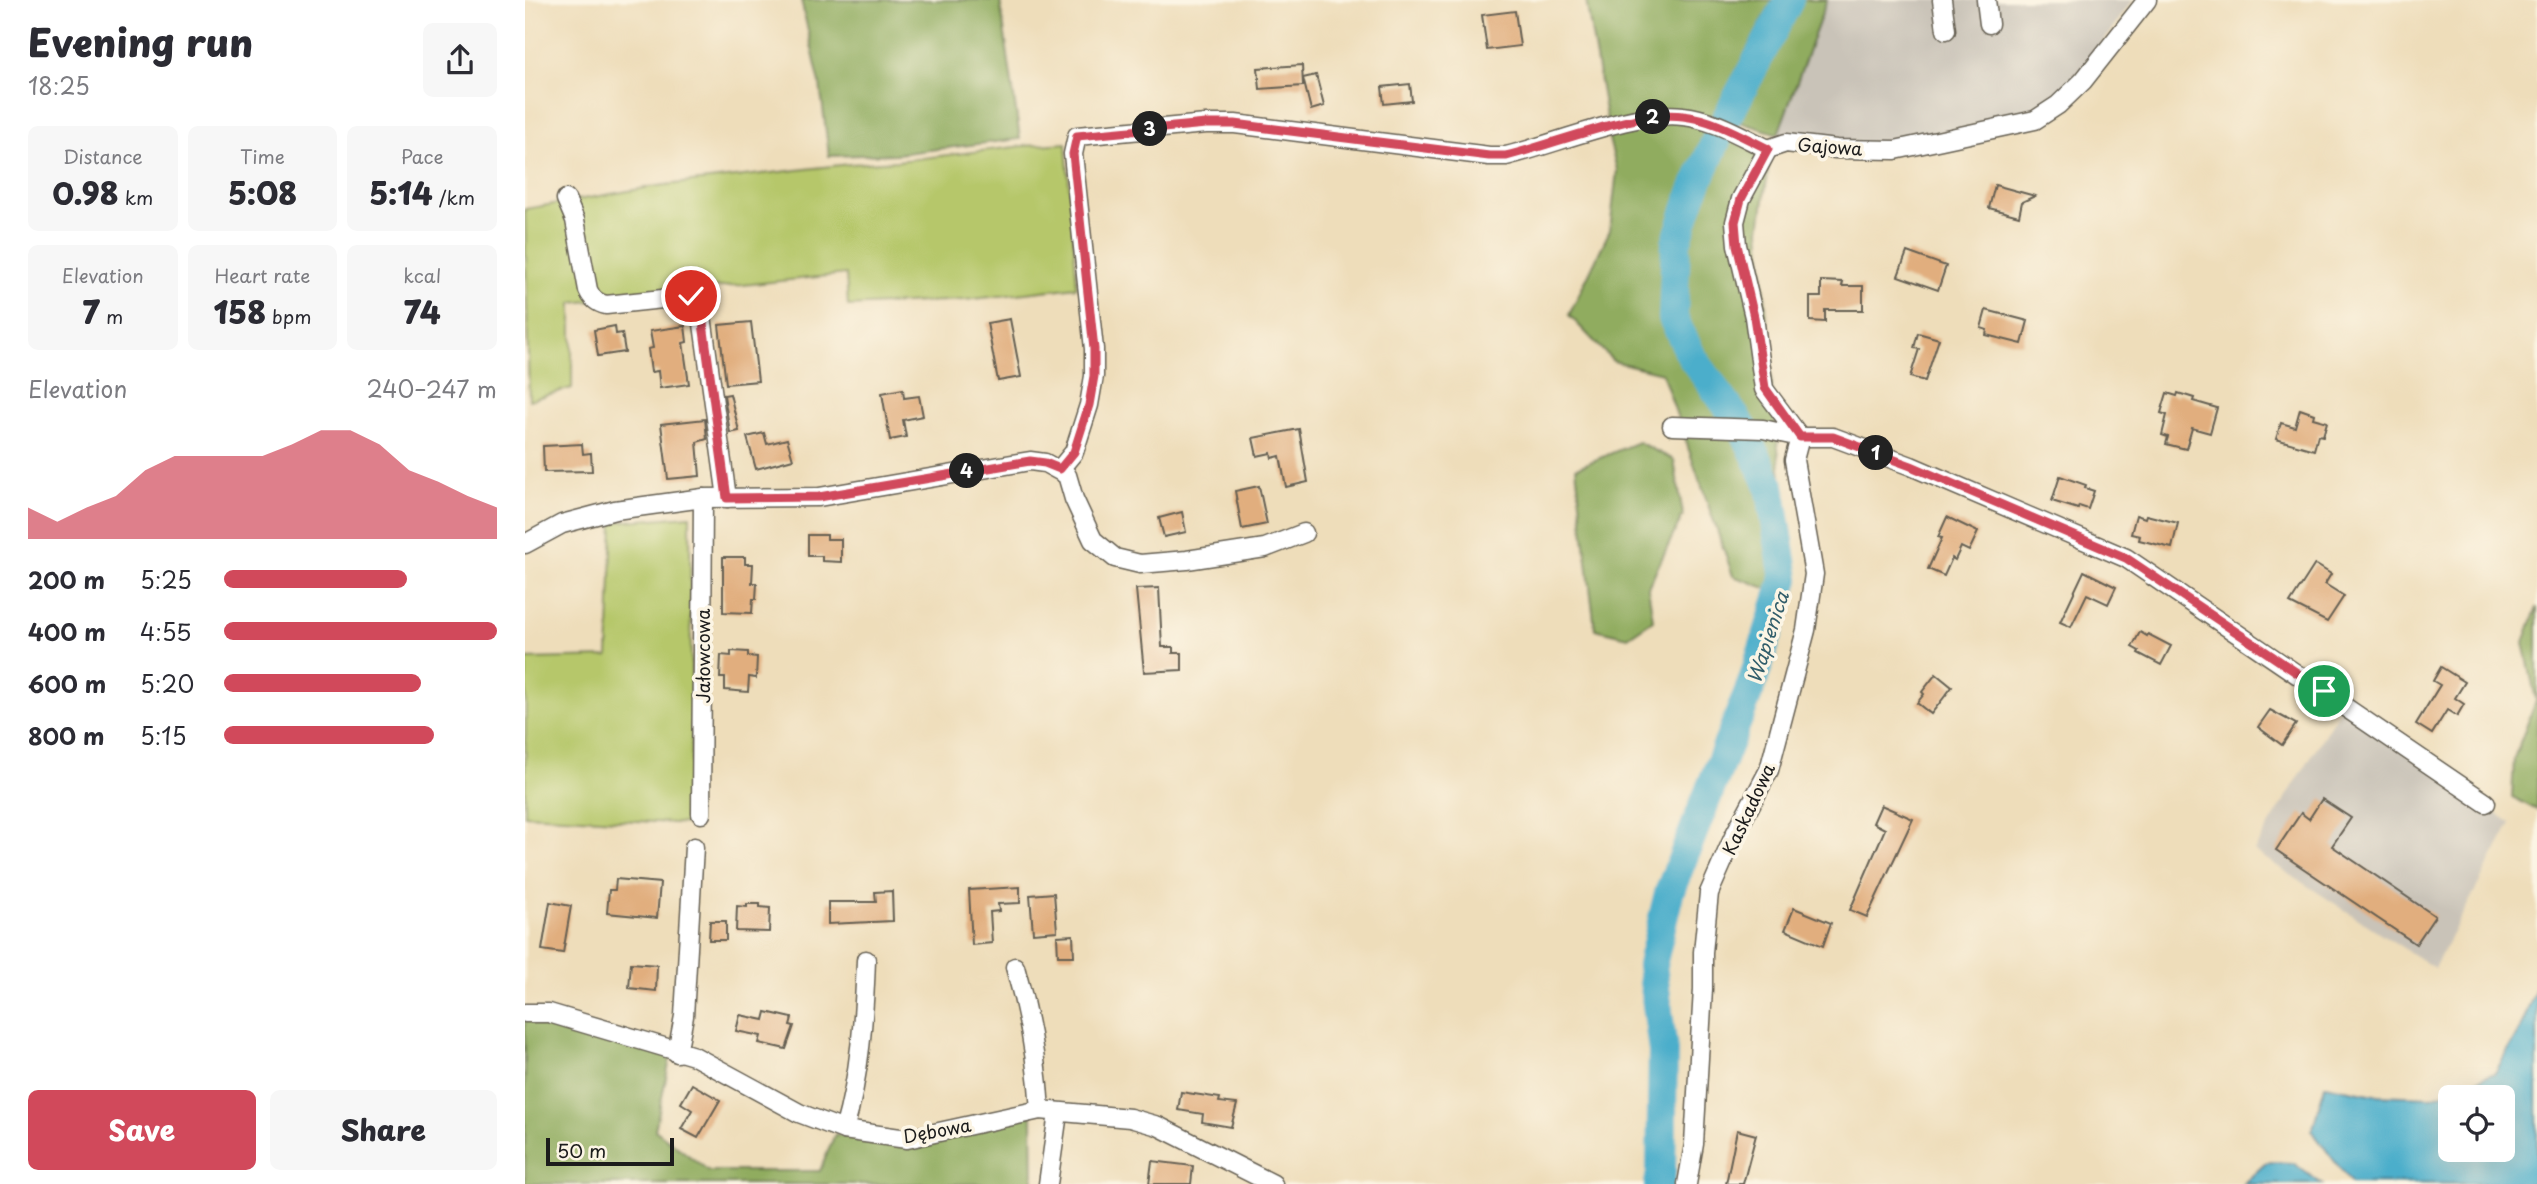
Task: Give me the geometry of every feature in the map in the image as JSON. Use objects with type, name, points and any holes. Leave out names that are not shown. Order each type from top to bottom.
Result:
[{"type":"street","points":[[1942,0],[1946,30]]},
{"type":"street","points":[[1986,0],[1989,24]]},
{"type":"street","name":"Gajowa","points":[[1768,149],[1786,143],[1836,149],[1895,150],[2035,120],[2058,106],[2084,80],[2147,0]]},
{"type":"street","points":[[1060,469],[1074,452],[1089,405],[1094,376],[1094,349],[1073,154],[1077,136],[1206,124],[1235,124],[1506,156],[1648,117],[1682,115],[1722,127],[1768,149],[1741,199],[1735,222],[1737,245],[1754,317],[1765,388],[1800,437]]},
{"type":"street","points":[[566,199],[575,220],[591,298],[600,304],[606,304],[691,296],[697,297],[700,302],[727,498]]},
{"type":"street","points":[[1672,426],[1763,429],[1800,437],[1833,437],[1911,466],[2126,558],[2486,803]]},
{"type":"street","name":"Kaskadowa","points":[[1687,1184],[1694,1144],[1703,952],[1709,893],[1735,834],[1769,770],[1806,629],[1814,574],[1794,460],[1800,437]]},
{"type":"street","points":[[525,544],[562,524],[615,510],[703,498],[819,497],[1030,461],[1045,463],[1067,475],[1093,540],[1115,558],[1140,564],[1187,561],[1265,548],[1304,533]]},
{"type":"street","name":"Jałowcowa","points":[[701,814],[703,498]]},
{"type":"street","points":[[677,1052],[684,1016],[694,847]]},
{"type":"street","points":[[844,1130],[854,1097],[865,997],[866,960]]},
{"type":"street","points":[[1016,967],[1049,1111],[1048,1184]]},
{"type":"street","name":"Dębowa","points":[[525,1013],[549,1013],[694,1056],[799,1113],[844,1130],[907,1139],[1049,1111],[1130,1118],[1158,1126],[1273,1184]]},
{"type":"shaded area","points":[[1827,0],[2133,0],[2085,67],[2041,109],[1915,140],[1862,145],[1820,143],[1778,134]]},
{"type":"shaded area","points":[[2341,707],[2511,823],[2434,968],[2254,851]]},
{"type":"green space","points":[[801,0],[1000,0],[1020,139],[897,154],[829,156],[820,84]]},
{"type":"green space","points":[[1586,0],[1773,0],[1711,119],[1607,123]]},
{"type":"green space","points":[[1799,0],[1827,0],[1778,134],[1736,121]]},
{"type":"green space","points":[[1681,119],[1770,157],[1760,229],[1772,388],[1793,598],[1733,576],[1662,373],[1613,361],[1569,315],[1610,230],[1617,170],[1607,131]]},
{"type":"green space","points":[[1066,143],[1077,287],[965,300],[848,306],[846,274],[572,303],[572,388],[529,400],[525,209],[657,186]]},
{"type":"green space","points":[[1638,442],[1674,460],[1683,515],[1648,587],[1653,620],[1628,637],[1595,629],[1576,468]]},
{"type":"green space","points":[[690,516],[692,824],[525,815],[526,659],[608,657],[613,522]]},
{"type":"green space","points":[[2537,607],[2537,810],[2512,797],[2514,758],[2536,701],[2524,642]]},
{"type":"green space","points":[[525,1018],[548,1018],[671,1055],[655,1130],[709,1171],[820,1171],[835,1134],[907,1145],[1032,1114],[1033,1184],[525,1184]]},
{"type":"water","points":[[2537,986],[2537,1184],[2351,1183],[2312,1131],[2325,1085],[2375,1095],[2432,1097],[2438,1095],[2438,1162],[2515,1162],[2515,1085],[2464,1085],[2495,1073],[2520,1029]]},
{"type":"water","points":[[2267,1162],[2293,1163],[2322,1184],[2243,1184]]},
{"type":"building","points":[[1515,11],[1520,46],[1487,50],[1482,15]]},
{"type":"building","points":[[1302,65],[1303,86],[1260,89],[1258,68]]},
{"type":"building","points":[[1316,75],[1324,106],[1311,110],[1303,78]]},
{"type":"building","points":[[1410,84],[1412,101],[1384,104],[1382,87]]},
{"type":"building","points":[[1995,185],[2035,196],[2022,202],[2019,216],[1989,208]]},
{"type":"building","points":[[1907,252],[1946,266],[1938,290],[1898,276]]},
{"type":"building","points":[[1821,281],[1843,282],[1842,286],[1863,286],[1863,310],[1825,310],[1825,322],[1810,321],[1810,297],[1821,297]]},
{"type":"building","points":[[1986,310],[2028,321],[2022,344],[1986,335],[1987,330],[1981,328]]},
{"type":"building","points":[[1010,319],[1021,377],[998,381],[987,323]]},
{"type":"building","points":[[751,322],[758,381],[726,384],[719,325]]},
{"type":"building","points":[[615,326],[616,334],[622,333],[625,352],[598,356],[594,330]]},
{"type":"building","points":[[685,326],[687,342],[683,343],[689,384],[660,388],[658,371],[651,372],[648,349],[653,348],[650,331]]},
{"type":"building","points":[[1918,333],[1939,339],[1925,381],[1910,377],[1919,349],[1914,348]]},
{"type":"building","points":[[903,389],[904,398],[919,396],[923,416],[903,420],[906,437],[890,440],[882,393]]},
{"type":"building","points":[[2167,393],[2177,396],[2178,393],[2217,408],[2210,433],[2192,428],[2186,449],[2166,444],[2168,437],[2162,435],[2167,415],[2161,413]]},
{"type":"building","points":[[730,394],[739,431],[730,433],[724,395]]},
{"type":"building","points":[[2300,409],[2314,414],[2313,418],[2327,422],[2323,436],[2318,435],[2314,450],[2276,439],[2281,423],[2295,427]]},
{"type":"building","points":[[705,419],[707,439],[697,442],[700,476],[668,479],[661,424]]},
{"type":"building","points":[[1299,429],[1308,482],[1286,487],[1280,456],[1272,458],[1271,453],[1257,456],[1253,438]]},
{"type":"building","points":[[764,433],[767,444],[787,439],[793,459],[756,469],[747,437]]},
{"type":"building","points":[[582,444],[583,454],[591,453],[592,471],[544,472],[543,446]]},
{"type":"building","points":[[2060,476],[2086,485],[2085,488],[2094,491],[2088,509],[2079,506],[2078,509],[2052,501]]},
{"type":"building","points":[[1259,486],[1267,524],[1242,529],[1235,491]]},
{"type":"building","points":[[1182,512],[1186,532],[1164,537],[1159,518]]},
{"type":"building","points":[[2136,515],[2178,523],[2172,548],[2139,540],[2140,536],[2131,534]]},
{"type":"building","points":[[1947,517],[1978,532],[1969,551],[1961,547],[1955,560],[1952,558],[1944,576],[1928,569],[1942,538],[1938,537]]},
{"type":"building","points":[[808,535],[827,535],[827,539],[841,539],[841,562],[822,561],[822,556],[808,556]]},
{"type":"building","points":[[723,557],[745,557],[745,564],[753,564],[752,583],[757,583],[752,613],[723,612]]},
{"type":"building","points":[[2315,564],[2331,574],[2325,584],[2344,596],[2327,622],[2290,603]]},
{"type":"building","points":[[2084,571],[2116,587],[2108,604],[2087,594],[2071,627],[2060,622]]},
{"type":"building","points":[[1159,588],[1162,647],[1173,647],[1173,653],[1182,653],[1182,670],[1144,672],[1136,589]]},
{"type":"building","points":[[2140,632],[2171,646],[2161,665],[2132,647]]},
{"type":"building","points":[[731,651],[748,652],[748,656],[757,657],[756,678],[749,677],[748,692],[725,690],[725,678],[720,678],[721,655],[731,656]]},
{"type":"building","points":[[2441,667],[2465,682],[2455,698],[2464,704],[2457,716],[2447,710],[2432,734],[2416,724],[2440,685],[2433,681]]},
{"type":"building","points":[[1936,674],[1952,687],[1931,714],[1917,703]]},
{"type":"building","points":[[2270,710],[2296,724],[2282,745],[2258,727]]},
{"type":"building","points":[[2322,799],[2351,818],[2332,846],[2435,916],[2416,944],[2276,850],[2301,813],[2309,819]]},
{"type":"building","points":[[1881,805],[1913,819],[1867,917],[1850,910],[1885,829],[1873,823]]},
{"type":"building","points":[[616,879],[660,883],[657,918],[607,913],[609,890],[615,890]]},
{"type":"building","points":[[1020,887],[1020,903],[998,904],[999,911],[990,912],[992,943],[972,945],[969,890]]},
{"type":"building","points":[[892,891],[893,921],[828,924],[828,902],[876,902],[875,892]]},
{"type":"building","points":[[1054,893],[1057,931],[1033,933],[1030,895]]},
{"type":"building","points":[[550,902],[571,906],[563,953],[542,950]]},
{"type":"building","points":[[747,904],[760,904],[760,907],[770,908],[769,932],[736,931],[737,906],[747,907]]},
{"type":"building","points":[[1794,908],[1831,923],[1823,946],[1785,930]]},
{"type":"building","points":[[710,921],[726,921],[726,940],[709,940]]},
{"type":"building","points":[[1073,935],[1074,956],[1058,956],[1057,936]]},
{"type":"building","points":[[631,963],[657,965],[656,991],[629,988]]},
{"type":"building","points":[[766,1012],[792,1018],[790,1025],[794,1026],[786,1049],[759,1043],[761,1036],[736,1031],[740,1015],[764,1020]]},
{"type":"building","points":[[692,1084],[720,1100],[698,1138],[681,1129],[692,1110],[681,1103]]},
{"type":"building","points":[[1181,1092],[1220,1098],[1219,1102],[1237,1104],[1231,1127],[1202,1122],[1203,1114],[1178,1110]]},
{"type":"building","points":[[1737,1130],[1756,1135],[1743,1184],[1726,1184]]},
{"type":"building","points":[[1152,1161],[1193,1166],[1191,1184],[1149,1184]]},
{"type":"waterway","name":"Wapienica","points":[[1659,1184],[1663,1051],[1652,965],[1669,893],[1753,681],[1785,579],[1770,486],[1743,428],[1692,357],[1673,318],[1676,243],[1692,195],[1722,127],[1789,0]]},
{"type":"route","points":[[691,296],[697,297],[700,302],[727,498],[819,497],[1030,461],[1060,469],[1074,452],[1089,405],[1094,376],[1094,349],[1073,154],[1077,136],[1206,124],[1235,124],[1506,156],[1648,117],[1682,115],[1722,127],[1768,149],[1741,199],[1735,222],[1737,245],[1754,317],[1765,388],[1800,437],[1833,437],[1911,466],[2126,558],[2324,691]]}]
